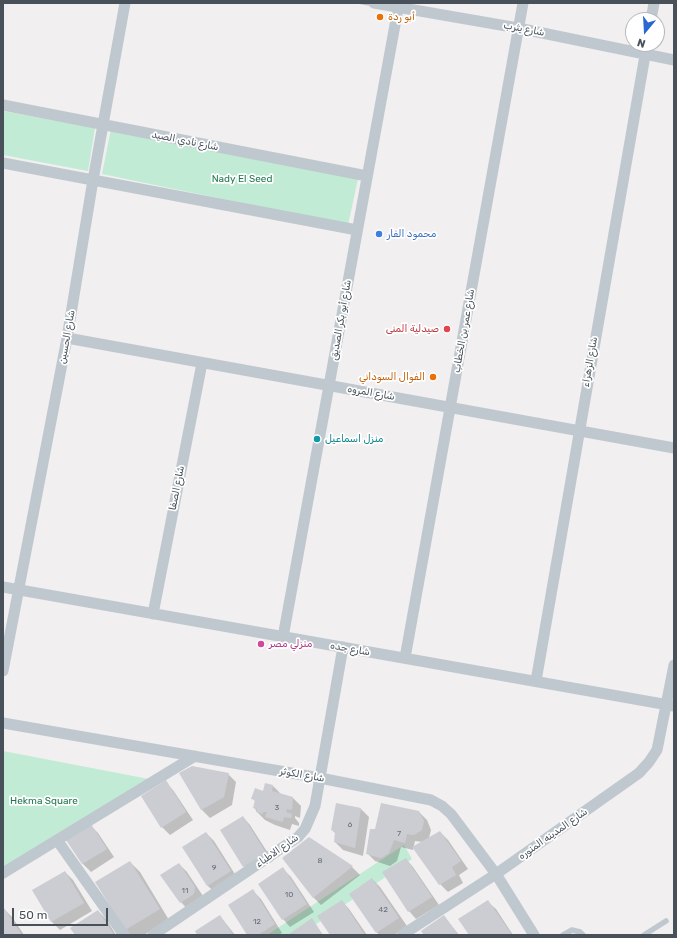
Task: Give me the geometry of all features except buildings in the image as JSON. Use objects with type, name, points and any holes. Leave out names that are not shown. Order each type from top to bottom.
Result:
[{"type":"street","name":"شارع الحسين","points":[[3,671],[68,338],[93,180],[125,3]]},
{"type":"street","name":"شارع يثرب","points":[[374,3],[398,5],[518,28],[625,46]]},
{"type":"street","name":"شارع عمر بن الخطاب","points":[[405,658],[523,3]]},
{"type":"street","name":"شارع أبو بكر الصديق","points":[[283,637],[398,5]]},
{"type":"street","name":"شارع الزهراء","points":[[536,681],[578,431],[645,52]]},
{"type":"street","name":"شارع يثرب","points":[[654,52],[674,60]]},
{"type":"street","name":"شارع نادي الصيد","points":[[3,105],[367,176]]},
{"type":"street","points":[[3,163],[357,230]]},
{"type":"street","name":"شارع المروه","points":[[68,338],[674,448]]},
{"type":"street","name":"شارع الصفا","points":[[152,614],[202,363]]},
{"type":"street","name":"شارع جده","points":[[3,587],[670,705]]},
{"type":"street","name":"شارع الاطباء","points":[[153,935],[298,837],[305,829],[312,815],[320,778],[343,647]]},
{"type":"street","name":"شارع المدينه المنوره","points":[[402,935],[496,874],[639,773],[657,750],[670,705],[674,665]]},
{"type":"street","name":"شارع الكوثر","points":[[3,723],[320,778],[431,800],[442,806],[451,814],[496,874],[534,935]]},
{"type":"street","points":[[3,873],[194,756]]},
{"type":"street","points":[[57,840],[124,935]]},
{"type":"lane","points":[[644,935],[666,921]]},
{"type":"lane","points":[[563,935],[572,930],[577,930],[583,935]]},
{"type":"green space","points":[[3,111],[95,128],[88,171],[3,155]]},
{"type":"green space","name":"Nady El Seed","points":[[111,129],[358,179],[348,225],[102,174]]},
{"type":"green space","name":"Hekma Square","points":[[3,751],[154,780],[42,851],[3,880]]},
{"type":"green space","points":[[404,845],[412,859],[300,935],[267,935]]},
{"type":"place","name":"أبو ردة","points":[[380,17]]},
{"type":"place","name":"محمود الفار","points":[[379,234]]},
{"type":"place","name":"صيدلية المنى","points":[[447,329]]},
{"type":"place","name":"الفوال السوداني","points":[[433,377]]},
{"type":"place","name":"منزل اسماعيل","points":[[317,439]]},
{"type":"place","name":"منزلي مصر","points":[[261,644]]}]
